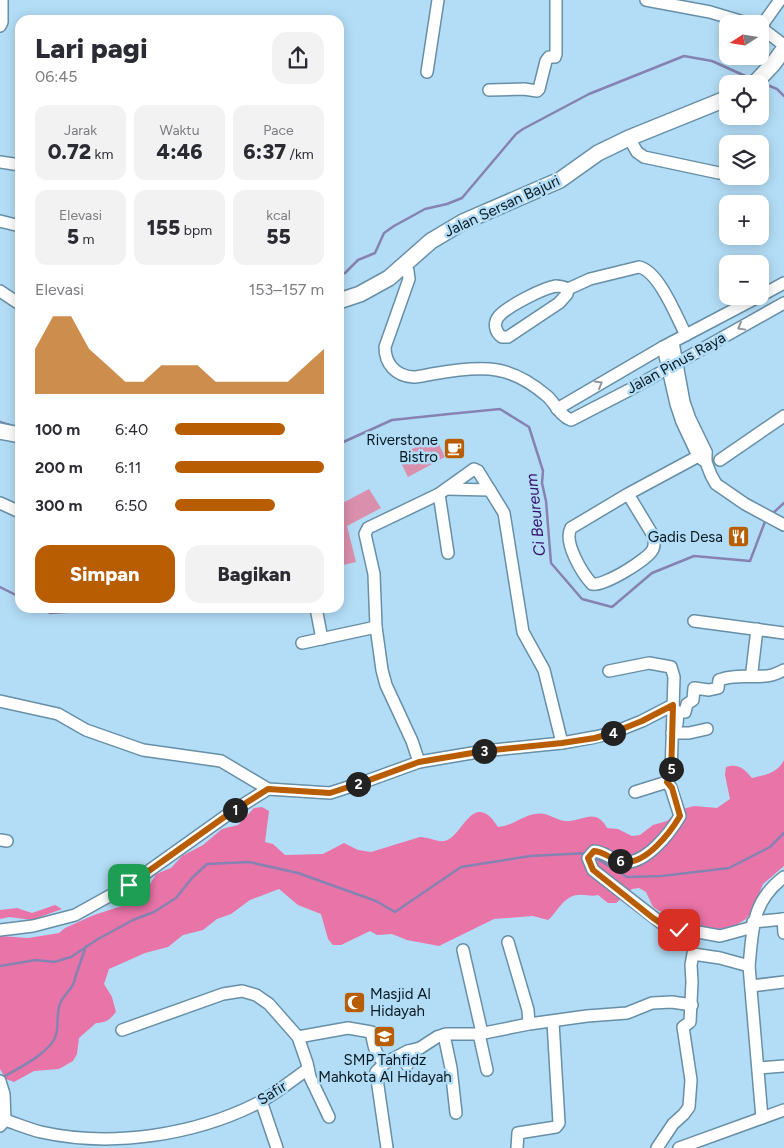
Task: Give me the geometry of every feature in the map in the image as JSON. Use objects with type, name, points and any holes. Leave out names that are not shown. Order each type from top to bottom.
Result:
[{"type":"main road","points":[[764,75],[778,66],[784,49]]},
{"type":"main road","name":"Jalan Sersan Bajuri","points":[[344,299],[360,294],[389,278],[439,235],[560,180],[598,154],[629,138],[719,102]]},
{"type":"main road","points":[[0,431],[15,434]]},
{"type":"street","points":[[0,26],[2,22],[2,0]]},
{"type":"street","points":[[427,72],[438,0]]},
{"type":"street","points":[[489,90],[524,89],[538,91],[546,61],[549,57],[555,57],[556,54],[556,0]]},
{"type":"street","points":[[646,0],[699,5],[726,15]]},
{"type":"street","points":[[769,15],[780,0]]},
{"type":"street","points":[[769,34],[784,45]]},
{"type":"street","points":[[629,138],[637,152],[644,157],[719,173]]},
{"type":"street","points":[[0,162],[15,164]]},
{"type":"street","points":[[0,221],[15,225]]},
{"type":"street","points":[[405,265],[408,271],[408,278],[385,347],[387,359],[394,371],[413,377],[484,369],[496,370],[526,382],[548,397],[557,409]]},
{"type":"street","points":[[568,289],[567,294],[559,303],[508,337],[502,337],[498,334],[495,323],[499,316],[506,310],[544,290],[557,286],[568,289],[590,278],[643,267],[660,286],[691,333],[705,346]]},
{"type":"street","name":"Jalan Pinus Raya","points":[[769,291],[784,283]]},
{"type":"street","points":[[0,291],[15,301]]},
{"type":"street","name":"Jalan Pinus Raya","points":[[743,305],[668,345],[557,409],[567,418],[575,419],[784,303]]},
{"type":"street","points":[[668,345],[672,365],[684,402],[716,484],[745,504],[784,526]]},
{"type":"street","points":[[720,460],[784,416]]},
{"type":"street","points":[[628,494],[654,537],[653,550],[623,572],[601,584],[592,584],[570,546],[569,533],[571,528],[628,494],[704,457]]},
{"type":"street","points":[[419,762],[412,740],[386,684],[382,670],[376,627],[374,574],[366,542],[366,531],[368,528],[442,492],[473,469],[476,469],[504,513],[523,632],[544,670],[562,743]]},
{"type":"street","points":[[442,492],[490,490]]},
{"type":"street","points":[[442,492],[448,553]]},
{"type":"street","points":[[0,503],[15,510]]},
{"type":"street","points":[[317,613],[322,639]]},
{"type":"street","points":[[694,621],[784,633]]},
{"type":"street","points":[[302,643],[376,627]]},
{"type":"street","points":[[752,671],[757,629]]},
{"type":"street","points":[[609,671],[648,663],[663,664],[671,667],[674,677],[674,733],[671,776],[667,782],[635,792]]},
{"type":"street","points":[[674,733],[678,712],[685,712],[687,704],[693,700],[694,688],[709,690],[718,688],[719,680],[734,676],[772,675],[784,670]]},
{"type":"street","points":[[0,701],[58,714],[86,730],[142,750],[221,761],[268,789],[330,793],[419,762],[484,751],[562,743],[612,733],[642,721],[673,705]]},
{"type":"street","points":[[674,733],[689,733],[707,729]]},
{"type":"street","points":[[667,782],[672,788],[680,816],[655,848],[646,856],[625,863],[612,860],[602,852],[591,854],[593,870],[665,926],[720,936],[753,924],[784,919],[784,933]]},
{"type":"street","points":[[0,930],[33,926],[74,915],[129,885],[230,813],[268,789]]},
{"type":"street","points":[[762,1118],[749,966],[756,911],[771,889],[784,877]]},
{"type":"street","points":[[508,942],[528,1010],[530,1024]]},
{"type":"street","points":[[463,950],[487,1070]]},
{"type":"street","points":[[657,1148],[673,1124],[689,1108],[691,1080],[683,1027],[690,1022],[692,1005],[691,965],[693,954],[720,958],[749,966]]},
{"type":"street","points":[[752,986],[784,982]]},
{"type":"street","points":[[122,1030],[223,994],[242,991],[256,995],[269,1004],[298,1037],[308,1069],[329,1117]]},
{"type":"street","points":[[387,1148],[376,1072],[385,1063],[408,1051],[420,1048],[437,1037],[444,1035],[481,1034],[530,1024],[627,1012],[652,1003],[672,1002],[692,1005]]},
{"type":"street","points":[[517,1148],[518,1133],[555,1128],[560,1123],[553,1022]]},
{"type":"street","points":[[298,1037],[348,1028],[362,1029],[371,1032],[375,1052],[379,1059],[385,1063]]},
{"type":"street","points":[[444,1035],[451,1068],[456,1113]]},
{"type":"street","points":[[407,1065],[408,1051]]},
{"type":"street","points":[[759,1068],[784,1066]]},
{"type":"street","name":"Safir","points":[[2,1123],[38,1132],[74,1137],[148,1142],[173,1132],[204,1125],[261,1101],[308,1069]]},
{"type":"street","points":[[0,1081],[4,1094],[2,1123]]},
{"type":"street","points":[[261,1101],[277,1148]]},
{"type":"street","points":[[679,1148],[784,1110]]},
{"type":"shaded area","points":[[435,436],[445,457],[408,477],[398,457]]},
{"type":"shaded area","points":[[369,489],[381,508],[347,526],[356,562],[344,565],[344,502]]},
{"type":"shaded area","points":[[784,760],[784,866],[763,884],[751,913],[746,919],[733,927],[701,931],[682,918],[659,911],[653,907],[646,892],[639,888],[632,889],[616,903],[608,903],[598,895],[573,896],[568,898],[548,920],[533,916],[494,919],[439,946],[407,940],[392,934],[377,935],[370,931],[341,945],[333,945],[328,939],[321,914],[298,905],[279,889],[250,900],[231,914],[217,919],[203,930],[183,935],[168,947],[145,953],[109,969],[104,984],[112,997],[116,1012],[107,1020],[96,1023],[79,1038],[77,1054],[73,1061],[59,1069],[34,1071],[14,1082],[6,1079],[0,1069],[0,936],[28,938],[59,933],[65,928],[94,915],[125,905],[135,893],[149,886],[156,874],[171,868],[182,856],[203,845],[222,829],[238,825],[254,808],[262,807],[269,811],[265,842],[273,844],[285,855],[323,854],[344,843],[358,850],[371,852],[420,837],[444,841],[450,839],[475,813],[481,812],[488,815],[498,827],[539,813],[565,821],[593,817],[602,821],[607,828],[618,829],[632,836],[640,835],[653,825],[667,821],[679,810],[694,806],[717,808],[730,799],[725,775],[726,767],[738,766],[752,778],[775,771]]},
{"type":"shaded area","points":[[55,905],[62,909],[32,920],[9,917],[0,919],[0,910],[17,908],[32,913]]},
{"type":"waterway","points":[[344,273],[358,260],[375,253],[384,233],[394,226],[425,209],[462,198],[516,134],[589,94],[684,56],[712,61],[743,75]]},
{"type":"waterway","points":[[769,86],[777,89],[784,96]]},
{"type":"waterway","name":"Ci Beureum","points":[[344,442],[392,420],[500,409],[529,427],[543,471],[542,483],[546,501],[551,563],[582,599],[612,607],[652,573],[694,556],[750,561],[766,519]]},
{"type":"waterway","points":[[0,422],[13,426]]},
{"type":"waterway","name":"Ci Beureum","points":[[772,514],[784,503]]},
{"type":"waterway","name":"Ci Beureum","points":[[0,587],[15,594]]},
{"type":"waterway","points":[[594,857],[627,877],[662,876],[729,868],[770,847],[784,833]]},
{"type":"waterway","points":[[0,966],[36,960],[54,962],[71,957],[98,939],[133,920],[154,912],[176,898],[192,878],[207,864],[249,862],[298,873],[376,901],[395,912],[461,867],[530,856],[588,853]]},
{"type":"waterway","points":[[1,1078],[33,1060],[53,1042],[57,1031],[60,1004],[73,985],[86,946]]},
{"type":"place","name":"Riverstone Bistro","points":[[454,449]]},
{"type":"place","name":"Gadis Desa","points":[[739,537]]},
{"type":"place","name":"Masjid Al Hidayah","points":[[354,1003]]},
{"type":"place","name":"SMP Tahfidz Mahkota Al Hidayah","points":[[385,1037]]},
{"type":"route","points":[[129,885],[230,813],[268,789],[330,793],[419,762],[484,751],[595,738],[642,721],[673,705],[671,776],[667,782],[672,788],[680,816],[655,848],[646,856],[625,863],[612,860],[602,852],[594,851],[588,858],[593,870],[653,918],[665,926],[679,930]]}]
